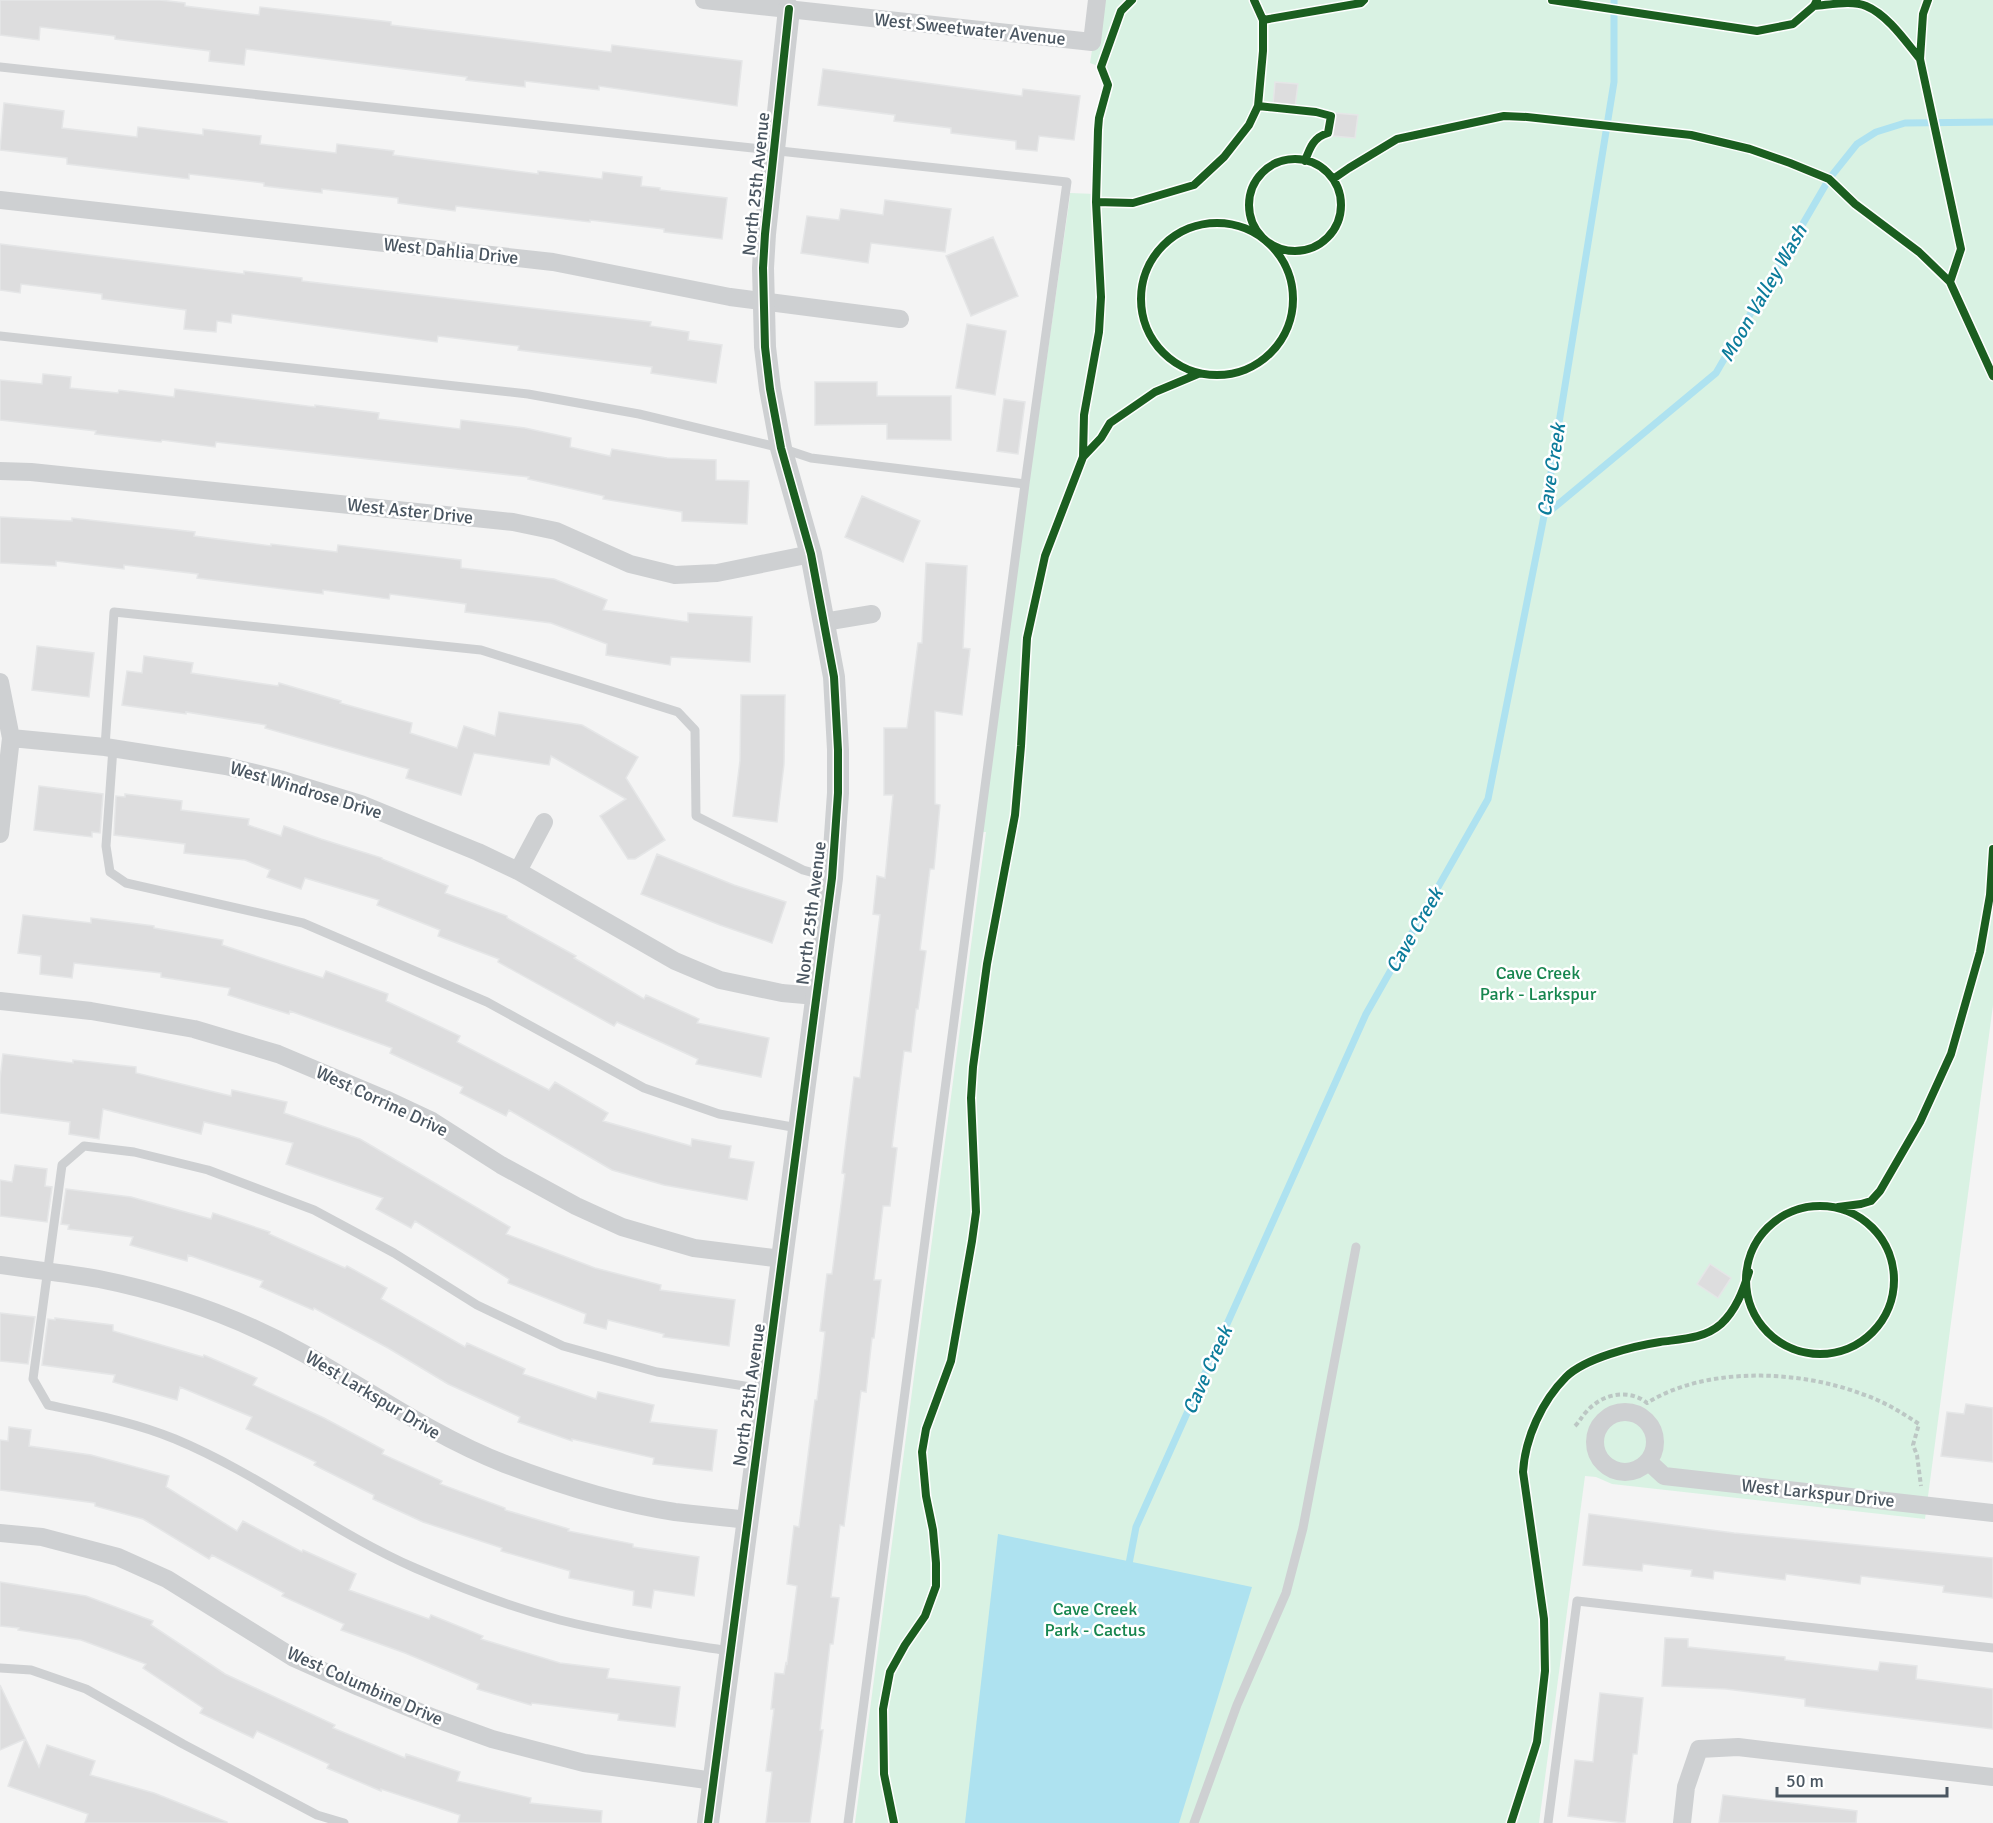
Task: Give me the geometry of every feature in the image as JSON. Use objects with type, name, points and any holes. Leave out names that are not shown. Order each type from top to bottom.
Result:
[{"type":"street","name":"West Sweetwater Avenue","points":[[704,0],[1092,42],[1097,0]]},
{"type":"street","name":"North 25th Avenue","points":[[708,1823],[800,1128],[837,824],[838,750],[834,677],[811,554],[781,448],[765,348],[763,268],[765,234],[789,9]]},
{"type":"street","name":"West Dahlia Drive","points":[[0,200],[553,262],[730,297],[900,319]]},
{"type":"street","name":"West Aster Drive","points":[[0,471],[42,473],[513,522],[556,531],[630,564],[675,575],[717,573],[811,554]]},
{"type":"street","points":[[824,622],[872,614]]},
{"type":"street","points":[[0,682],[11,738],[0,834]]},
{"type":"street","name":"West Windrose Drive","points":[[11,738],[109,747],[226,765],[361,804],[518,871],[675,961],[720,980],[782,993],[816,996]]},
{"type":"street","points":[[518,871],[544,822]]},
{"type":"street","name":"West Corrine Drive","points":[[0,1000],[91,1011],[194,1029],[278,1054],[432,1121],[501,1165],[576,1206],[622,1227],[694,1248],[782,1259]]},
{"type":"street","name":"West Larkspur Drive","points":[[0,1265],[98,1279],[142,1289],[246,1325],[302,1353],[444,1437],[506,1464],[617,1499],[674,1512],[748,1520]]},
{"type":"street","name":"West Larkspur Drive","points":[[1649,1462],[1664,1476],[1993,1513]]},
{"type":"street","name":"West Columbine Drive","points":[[0,1533],[42,1537],[117,1557],[167,1579],[294,1658],[359,1687],[473,1732],[584,1763],[714,1781]]},
{"type":"street","points":[[1682,1823],[1686,1787],[1699,1749],[1738,1747],[1993,1777]]},
{"type":"lane","points":[[0,67],[1067,182],[848,1823]]},
{"type":"lane","points":[[0,336],[528,394],[639,414],[781,448],[811,458],[1025,484]]},
{"type":"lane","points":[[800,1128],[719,1114],[644,1089],[487,1002],[303,924],[126,883],[110,872],[106,846],[114,612],[481,650],[678,712],[695,730],[696,816],[803,870],[832,878]]},
{"type":"lane","points":[[729,1651],[633,1636],[559,1620],[486,1596],[414,1568],[358,1540],[237,1470],[174,1439],[110,1418],[48,1405],[33,1379],[62,1165],[84,1146],[134,1152],[208,1170],[314,1210],[394,1253],[477,1305],[563,1346],[657,1372],[765,1389]]},
{"type":"lane","points":[[1194,1823],[1237,1704],[1286,1593],[1303,1528],[1356,1246]]},
{"type":"lane","points":[[1548,1823],[1577,1601],[1993,1648]]},
{"type":"lane","points":[[0,1668],[32,1670],[86,1689],[183,1744],[317,1815],[344,1823]]},
{"type":"path","points":[[1572,1424],[1605,1398],[1617,1395],[1633,1396],[1647,1403],[1665,1393],[1718,1374],[1797,1378],[1861,1389],[1919,1424],[1912,1445],[1917,1455],[1921,1481],[1920,1504]]},
{"type":"green space","name":"Cave Creek Park - Larkspur","points":[[1100,0],[1993,0],[1993,1005],[1925,1519],[1612,1484],[1596,1477],[1585,1476],[1539,1823],[855,1823],[986,832],[979,832],[1070,193],[1096,194],[1099,118],[1108,85],[1101,67],[1090,63]]},
{"type":"water","points":[[998,1534],[1252,1587],[1179,1823],[965,1823]]},
{"type":"building","points":[[0,0],[160,0],[185,3],[185,6],[259,15],[260,7],[611,52],[612,45],[742,61],[737,106],[599,86],[599,90],[525,81],[525,87],[466,80],[467,77],[246,49],[244,65],[209,61],[210,51],[40,27],[39,40],[0,35]]},
{"type":"building","points":[[823,69],[1022,96],[1023,89],[1080,96],[1074,140],[1039,136],[1037,151],[1016,149],[1016,141],[951,133],[951,128],[894,121],[895,115],[818,105]]},
{"type":"building","points":[[1275,82],[1298,84],[1295,107],[1273,105]]},
{"type":"building","points":[[4,103],[64,111],[62,128],[137,137],[138,127],[203,135],[203,129],[261,136],[260,144],[336,153],[337,144],[394,151],[393,155],[538,174],[538,171],[602,179],[603,172],[642,177],[641,186],[727,198],[722,239],[590,220],[590,222],[456,206],[455,211],[398,203],[398,198],[322,189],[322,193],[189,174],[189,179],[67,164],[67,158],[0,150]]},
{"type":"building","points":[[1335,113],[1358,115],[1355,138],[1333,136]]},
{"type":"building","points":[[885,200],[951,209],[945,252],[871,243],[868,263],[801,253],[807,216],[839,220],[841,209],[883,215]]},
{"type":"building","points":[[993,237],[1018,296],[971,316],[946,256]]},
{"type":"building","points":[[0,244],[244,274],[244,271],[302,278],[302,281],[651,322],[650,326],[689,332],[688,340],[722,345],[716,383],[651,373],[652,367],[518,350],[519,346],[438,336],[437,342],[232,314],[231,323],[217,321],[216,332],[184,329],[186,310],[102,299],[102,294],[21,284],[20,293],[0,290]]},
{"type":"building","points":[[967,324],[1006,331],[995,395],[956,388]]},
{"type":"building","points":[[43,374],[71,377],[70,388],[118,393],[119,390],[174,397],[175,389],[379,413],[378,419],[460,429],[461,420],[525,428],[571,438],[570,447],[610,456],[612,449],[667,458],[716,460],[716,480],[749,481],[747,524],[682,521],[682,512],[603,499],[604,496],[528,479],[529,477],[216,442],[215,447],[162,440],[161,442],[95,434],[96,431],[0,420],[0,380],[42,384]]},
{"type":"building","points":[[815,382],[877,382],[877,396],[951,396],[951,440],[887,439],[887,424],[815,425]]},
{"type":"building","points":[[1004,399],[1025,402],[1018,454],[997,451]]},
{"type":"building","points":[[862,496],[920,521],[903,562],[845,537]]},
{"type":"building","points":[[0,517],[72,521],[72,518],[195,532],[194,536],[271,546],[271,544],[337,552],[338,545],[461,560],[461,568],[554,579],[607,600],[603,610],[688,622],[688,613],[752,617],[750,662],[671,657],[670,665],[606,655],[607,644],[551,623],[465,612],[466,604],[390,594],[389,599],[323,590],[323,594],[197,578],[198,574],[124,565],[124,569],[56,561],[56,566],[0,563]]},
{"type":"building","points":[[926,563],[967,566],[963,648],[970,649],[962,715],[935,711],[935,804],[940,805],[934,869],[930,869],[920,950],[926,951],[911,1052],[904,1051],[892,1147],[897,1148],[890,1206],[883,1206],[874,1280],[881,1280],[874,1338],[872,1338],[866,1392],[861,1391],[844,1526],[840,1525],[831,1597],[839,1598],[833,1644],[830,1644],[820,1730],[823,1730],[810,1823],[766,1823],[772,1772],[766,1771],[774,1709],[771,1709],[775,1673],[784,1674],[787,1664],[797,1586],[787,1584],[794,1526],[799,1527],[815,1400],[817,1400],[825,1332],[820,1331],[827,1274],[832,1274],[845,1174],[842,1173],[854,1077],[860,1078],[880,915],[873,914],[877,876],[885,878],[893,795],[884,795],[884,728],[907,728],[918,643],[922,643]]},
{"type":"building","points":[[37,646],[94,653],[89,697],[32,690]]},
{"type":"building","points":[[144,656],[193,663],[191,673],[278,686],[279,683],[341,701],[340,703],[412,723],[410,733],[457,748],[464,726],[495,736],[499,712],[582,725],[638,757],[626,778],[665,840],[635,859],[628,859],[600,816],[626,799],[551,756],[549,765],[474,753],[461,795],[406,778],[409,769],[265,728],[266,725],[186,712],[186,714],[122,705],[127,671],[142,673]]},
{"type":"building","points":[[741,695],[785,695],[784,764],[777,822],[733,816],[740,761]]},
{"type":"building","points":[[39,786],[103,794],[100,833],[92,832],[92,837],[34,830]]},
{"type":"building","points":[[125,794],[182,801],[181,810],[249,819],[248,825],[281,836],[284,826],[382,858],[448,886],[445,893],[507,916],[644,999],[646,995],[699,1019],[697,1023],[769,1038],[761,1077],[696,1064],[698,1059],[617,1022],[614,1026],[498,962],[499,959],[438,936],[440,930],[377,905],[379,900],[305,878],[301,889],[267,877],[270,870],[245,860],[184,853],[185,844],[114,835],[116,796],[125,797]]},
{"type":"building","points":[[657,854],[734,885],[786,902],[772,943],[641,894]]},
{"type":"building","points":[[23,915],[91,923],[91,918],[154,926],[154,928],[223,940],[222,945],[323,978],[326,971],[388,994],[386,1001],[460,1036],[457,1042],[549,1090],[555,1082],[608,1113],[603,1121],[691,1146],[692,1139],[731,1146],[729,1158],[754,1162],[747,1200],[664,1185],[612,1170],[509,1110],[506,1116],[460,1093],[463,1087],[390,1053],[392,1048],[290,1011],[289,1014],[228,995],[230,988],[161,977],[161,973],[74,963],[72,978],[40,974],[41,956],[18,953]]},
{"type":"building","points":[[3,1054],[73,1063],[73,1060],[136,1067],[136,1073],[231,1096],[232,1090],[287,1102],[284,1113],[360,1139],[510,1227],[506,1234],[595,1268],[661,1285],[660,1290],[735,1300],[729,1346],[663,1337],[664,1334],[608,1320],[606,1329],[584,1323],[586,1314],[508,1283],[509,1279],[415,1221],[411,1228],[376,1209],[383,1198],[286,1164],[293,1143],[204,1122],[201,1134],[103,1109],[99,1139],[69,1134],[70,1122],[0,1113]]},
{"type":"building","points":[[15,1165],[47,1169],[45,1186],[52,1187],[47,1222],[0,1216],[0,1180],[12,1182]]},
{"type":"building","points":[[66,1189],[131,1197],[211,1219],[213,1213],[270,1232],[269,1234],[345,1268],[347,1266],[387,1288],[381,1299],[465,1347],[467,1343],[525,1369],[523,1374],[596,1399],[598,1392],[654,1405],[650,1422],[717,1430],[712,1471],[653,1464],[654,1458],[572,1439],[572,1441],[518,1422],[520,1417],[448,1384],[314,1308],[313,1310],[260,1287],[263,1281],[188,1255],[187,1261],[130,1245],[133,1237],[68,1229],[69,1225],[61,1224]]},
{"type":"building","points":[[1710,1264],[1731,1278],[1718,1298],[1697,1284]]},
{"type":"building","points":[[0,1313],[35,1317],[28,1364],[0,1361]]},
{"type":"building","points":[[55,1318],[113,1325],[113,1331],[203,1357],[204,1355],[257,1378],[253,1385],[324,1418],[384,1450],[382,1454],[442,1481],[440,1484],[505,1508],[505,1510],[569,1529],[568,1531],[633,1544],[633,1547],[699,1557],[694,1596],[654,1590],[651,1608],[633,1605],[634,1591],[569,1578],[570,1571],[501,1551],[502,1548],[423,1522],[373,1499],[374,1495],[314,1465],[316,1462],[246,1429],[252,1417],[180,1387],[177,1400],[113,1382],[115,1375],[42,1365],[48,1319],[55,1320]]},
{"type":"building","points":[[1966,1404],[1993,1408],[1993,1462],[1941,1456],[1947,1412],[1964,1414]]},
{"type":"building","points":[[9,1427],[31,1430],[29,1446],[91,1455],[169,1476],[166,1487],[237,1531],[243,1521],[302,1552],[303,1550],[356,1574],[349,1590],[429,1619],[431,1615],[483,1636],[481,1639],[560,1663],[609,1669],[607,1678],[680,1687],[675,1727],[618,1720],[619,1714],[532,1703],[531,1705],[477,1689],[479,1684],[405,1653],[341,1630],[344,1624],[282,1596],[284,1593],[212,1555],[209,1559],[143,1519],[95,1506],[95,1503],[0,1490],[0,1440],[8,1441]]},
{"type":"building","points":[[1589,1514],[1734,1533],[1993,1558],[1993,1598],[1943,1592],[1944,1586],[1861,1576],[1860,1584],[1786,1574],[1785,1580],[1714,1571],[1713,1579],[1691,1576],[1692,1570],[1643,1564],[1642,1571],[1583,1565]]},
{"type":"building","points":[[0,1582],[86,1596],[153,1621],[151,1625],[225,1674],[335,1725],[333,1728],[405,1758],[406,1754],[460,1772],[457,1781],[531,1798],[530,1803],[602,1811],[601,1823],[458,1823],[460,1815],[381,1789],[381,1791],[327,1768],[329,1764],[257,1731],[253,1738],[200,1713],[203,1708],[143,1668],[146,1664],[81,1640],[0,1626]]},
{"type":"building","points":[[1665,1638],[1688,1639],[1688,1647],[1785,1657],[1785,1660],[1878,1671],[1880,1662],[1917,1666],[1916,1679],[1993,1689],[1993,1729],[1805,1706],[1805,1699],[1726,1689],[1662,1686]]},
{"type":"building","points":[[0,1685],[39,1767],[47,1745],[95,1761],[90,1775],[154,1793],[227,1823],[85,1823],[88,1814],[8,1786],[25,1739],[0,1750]]},
{"type":"building","points":[[1600,1693],[1643,1698],[1637,1754],[1633,1754],[1625,1823],[1568,1816],[1575,1760],[1593,1762]]},
{"type":"building","points":[[1723,1795],[1857,1811],[1856,1823],[1719,1823]]},
{"type":"waterway","name":"Cave Creek","points":[[1128,1569],[1136,1527],[1366,1014],[1488,799],[1544,516],[1614,82],[1614,0]]},
{"type":"waterway","name":"Moon Valley Wash","points":[[1544,516],[1716,373],[1829,179],[1857,144],[1876,132],[1905,123],[1993,122]]},
{"type":"cycle path","points":[[894,1823],[884,1774],[883,1709],[890,1672],[925,1616],[936,1586],[933,1530],[926,1496],[922,1452],[926,1429],[951,1361],[976,1212],[971,1098],[973,1067],[987,964],[1015,815],[1027,638],[1045,556],[1083,457],[1084,415],[1099,332],[1101,297],[1096,202],[1098,130],[1108,85],[1101,67],[1121,11],[1132,0]]},
{"type":"cycle path","points":[[1254,0],[1263,20],[1361,3],[1364,0]]},
{"type":"cycle path","points":[[1552,0],[1757,31],[1793,24],[1814,6],[1817,0]]},
{"type":"cycle path","points":[[1928,0],[1923,14],[1920,59],[1961,249],[1950,282],[1993,376]]},
{"type":"cycle path","points":[[1814,6],[1847,3],[1866,6],[1889,22],[1920,59]]},
{"type":"cycle path","points":[[708,1823],[832,878],[838,793],[834,677],[811,554],[781,448],[765,347],[763,268],[765,234],[789,9]]},
{"type":"cycle path","points":[[1096,202],[1133,203],[1194,185],[1224,157],[1249,125],[1258,106],[1263,20]]},
{"type":"cycle path","points":[[1258,106],[1316,112],[1331,116],[1328,133],[1313,143],[1305,161]]},
{"type":"cycle path","points":[[1333,179],[1397,139],[1504,116],[1691,135],[1750,149],[1829,179],[1855,204],[1919,252],[1950,282]]},
{"type":"cycle path","points":[[1295,159],[1312,163],[1327,173],[1337,188],[1341,205],[1337,222],[1327,237],[1312,247],[1295,251],[1278,247],[1263,237],[1253,222],[1249,205],[1253,188],[1263,173],[1278,163],[1295,159]]},
{"type":"cycle path","points":[[1217,223],[1246,228],[1271,245],[1288,270],[1293,299],[1288,328],[1271,353],[1246,370],[1217,375],[1188,370],[1163,353],[1146,328],[1141,299],[1146,270],[1163,245],[1188,228],[1217,223]]},
{"type":"cycle path","points":[[1083,457],[1101,438],[1110,423],[1155,392],[1198,374]]},
{"type":"cycle path","points":[[1838,1207],[1871,1201],[1880,1191],[1920,1122],[1951,1054],[1980,952],[1990,895],[1993,849]]},
{"type":"cycle path","points":[[1820,1206],[1848,1212],[1872,1228],[1888,1252],[1894,1280],[1888,1308],[1872,1332],[1848,1348],[1820,1354],[1792,1348],[1768,1332],[1752,1308],[1746,1280],[1752,1252],[1768,1228],[1792,1212],[1820,1206]]},
{"type":"cycle path","points":[[1511,1823],[1537,1742],[1545,1671],[1544,1619],[1523,1472],[1527,1446],[1536,1421],[1557,1387],[1574,1370],[1585,1364],[1624,1350],[1692,1338],[1714,1329],[1726,1319],[1735,1306],[1749,1272]]},
{"type":"park label","name":"Cave Creek Park - Cactus","points":[[1095,1619]]}]
